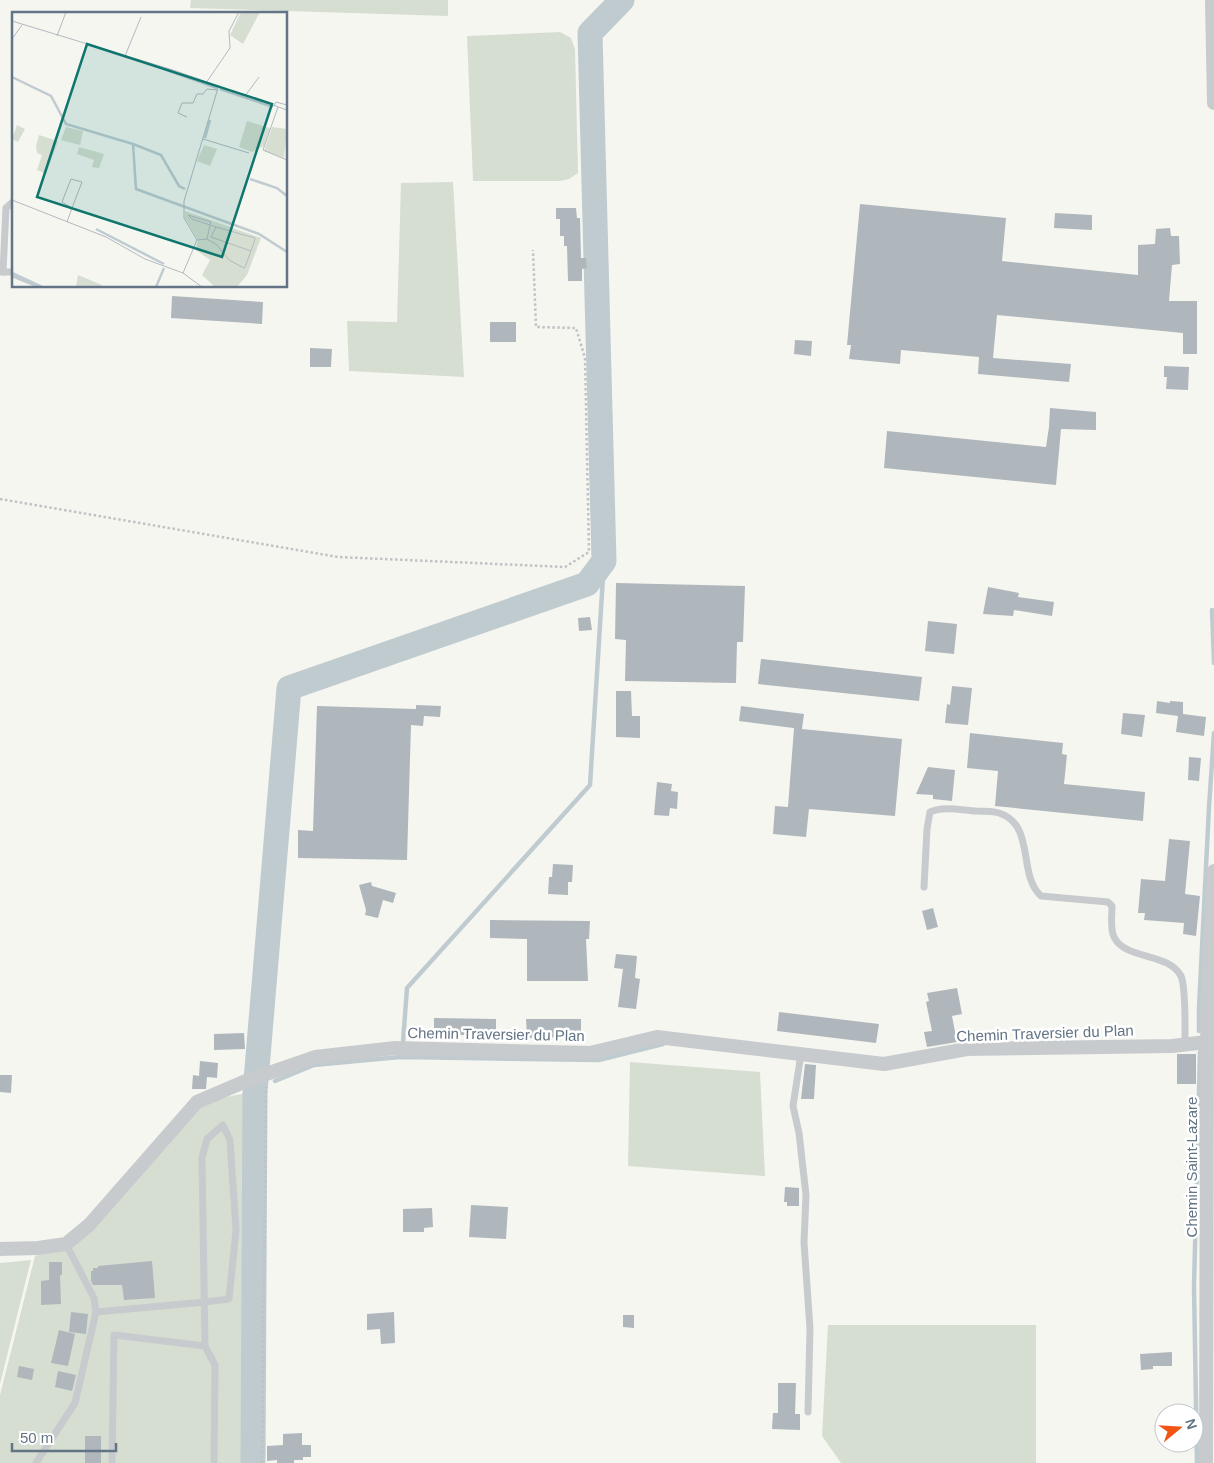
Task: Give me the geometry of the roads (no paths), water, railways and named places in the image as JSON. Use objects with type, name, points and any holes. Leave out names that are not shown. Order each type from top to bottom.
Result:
[{"type":"street","points":[[1212,0],[1214,103]]},
{"type":"street","name":"Chemin Saint-Lazare","points":[[1206,1463],[1209,1396],[1210,1253],[1207,1042],[1214,871]]},
{"type":"street","name":"Chemin Traversier du Plan","points":[[66,1244],[89,1225],[196,1102],[246,1081],[266,1076],[315,1057],[396,1048],[590,1053],[657,1038],[884,1064],[967,1049],[1162,1047],[1207,1042]]},
{"type":"street","points":[[0,1249],[38,1248],[66,1244]]},
{"type":"lane","points":[[2,272],[6,208],[12,203]]},
{"type":"lane","points":[[924,887],[927,829],[930,812],[939,808],[998,812],[1008,817],[1018,827],[1022,837],[1030,878],[1036,891],[1041,896],[1108,902],[1112,906],[1113,936],[1123,947],[1174,966],[1182,978],[1185,1009],[1185,1045]]},
{"type":"lane","points":[[801,1054],[793,1106],[799,1133],[806,1195],[804,1242],[810,1329],[808,1412]]},
{"type":"lane","points":[[96,1312],[205,1302],[229,1299],[236,1230],[230,1140],[223,1125],[207,1139],[202,1158],[205,1302],[205,1346],[215,1365],[214,1463]]},
{"type":"lane","points":[[36,1463],[75,1403],[96,1312],[94,1298],[66,1244]]},
{"type":"lane","points":[[112,1463],[114,1335],[205,1346]]},
{"type":"waterway","points":[[253,1463],[255,1092],[289,688],[587,584],[604,561],[590,33],[622,0]]},
{"type":"waterway","points":[[403,1042],[407,988],[590,785],[604,561]]},
{"type":"waterway","points":[[1212,610],[1214,663]]},
{"type":"waterway","points":[[1199,1031],[1214,733]]},
{"type":"waterway","points":[[275,1081],[314,1065],[400,1057],[599,1060],[663,1044]]},
{"type":"waterway","points":[[1197,1463],[1194,1286],[1200,1052]]}]
